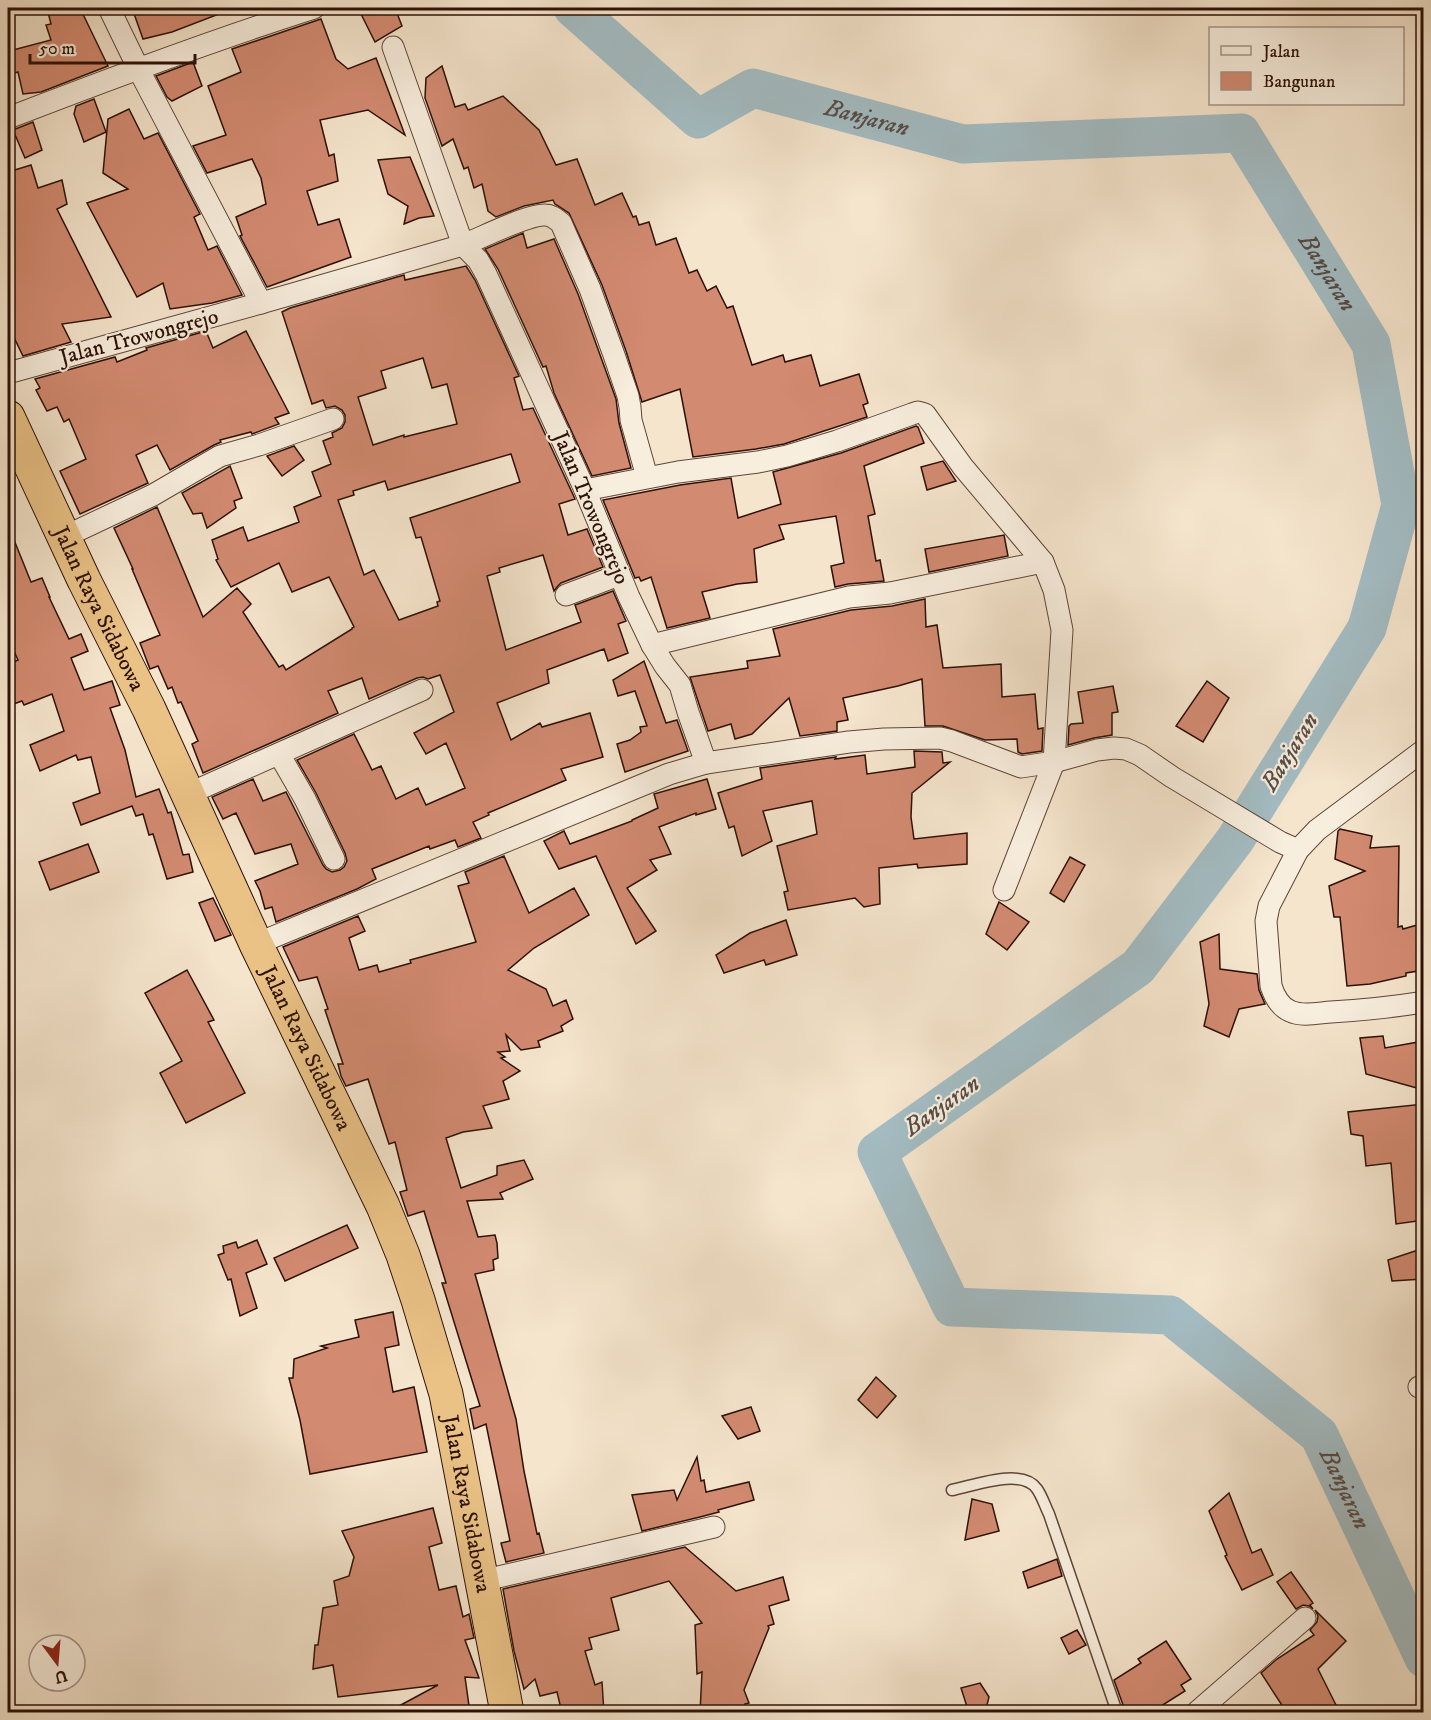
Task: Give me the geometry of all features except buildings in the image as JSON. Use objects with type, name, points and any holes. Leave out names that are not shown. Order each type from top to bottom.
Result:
[{"type":"highway","name":"Jalan Raya Sidabowa","points":[[8,417],[149,709],[256,944],[383,1206],[403,1255],[446,1394],[507,1713]]},
{"type":"street","points":[[110,8],[138,68],[261,303]]},
{"type":"street","points":[[8,118],[235,33],[314,8]]},
{"type":"street","points":[[393,47],[464,245],[543,214],[554,216],[561,223],[590,289],[628,396],[631,420],[647,477]]},
{"type":"street","name":"Jalan Trowongrejo","points":[[8,373],[464,245],[486,273],[585,490],[619,575],[652,645],[680,685],[706,763]]},
{"type":"street","points":[[585,490],[647,477],[787,456],[829,444],[918,412],[925,414],[963,467],[1043,562],[1054,590],[1062,630],[1054,762],[1004,890]]},
{"type":"street","points":[[64,537],[153,495],[220,456],[259,446],[333,419]]},
{"type":"street","points":[[652,645],[849,597],[890,593],[1043,562]]},
{"type":"street","points":[[566,595],[619,575]]},
{"type":"street","points":[[188,794],[422,690]]},
{"type":"street","points":[[256,944],[669,774],[706,763],[849,742],[940,738],[1021,767],[1054,762],[1097,750],[1126,749],[1140,755],[1172,777],[1289,846]]},
{"type":"street","points":[[1424,750],[1317,830],[1289,846],[1266,921],[1271,986],[1274,994],[1289,1011],[1305,1014],[1388,1008],[1424,1002]]},
{"type":"street","points":[[279,754],[305,799],[334,859]]},
{"type":"street","points":[[481,1581],[714,1527]]},
{"type":"street","points":[[1197,1713],[1221,1704],[1305,1618]]},
{"type":"lane","points":[[952,1490],[1013,1478],[1026,1480],[1037,1489],[1049,1514],[1117,1713]]},
{"type":"waterway","name":"Banjaran","points":[[573,8],[698,119],[753,88],[963,144],[1241,133],[1371,344],[1401,505],[1367,628],[1235,840],[1138,967],[877,1152],[952,1307],[1170,1315],[1319,1435],[1424,1658]]}]
